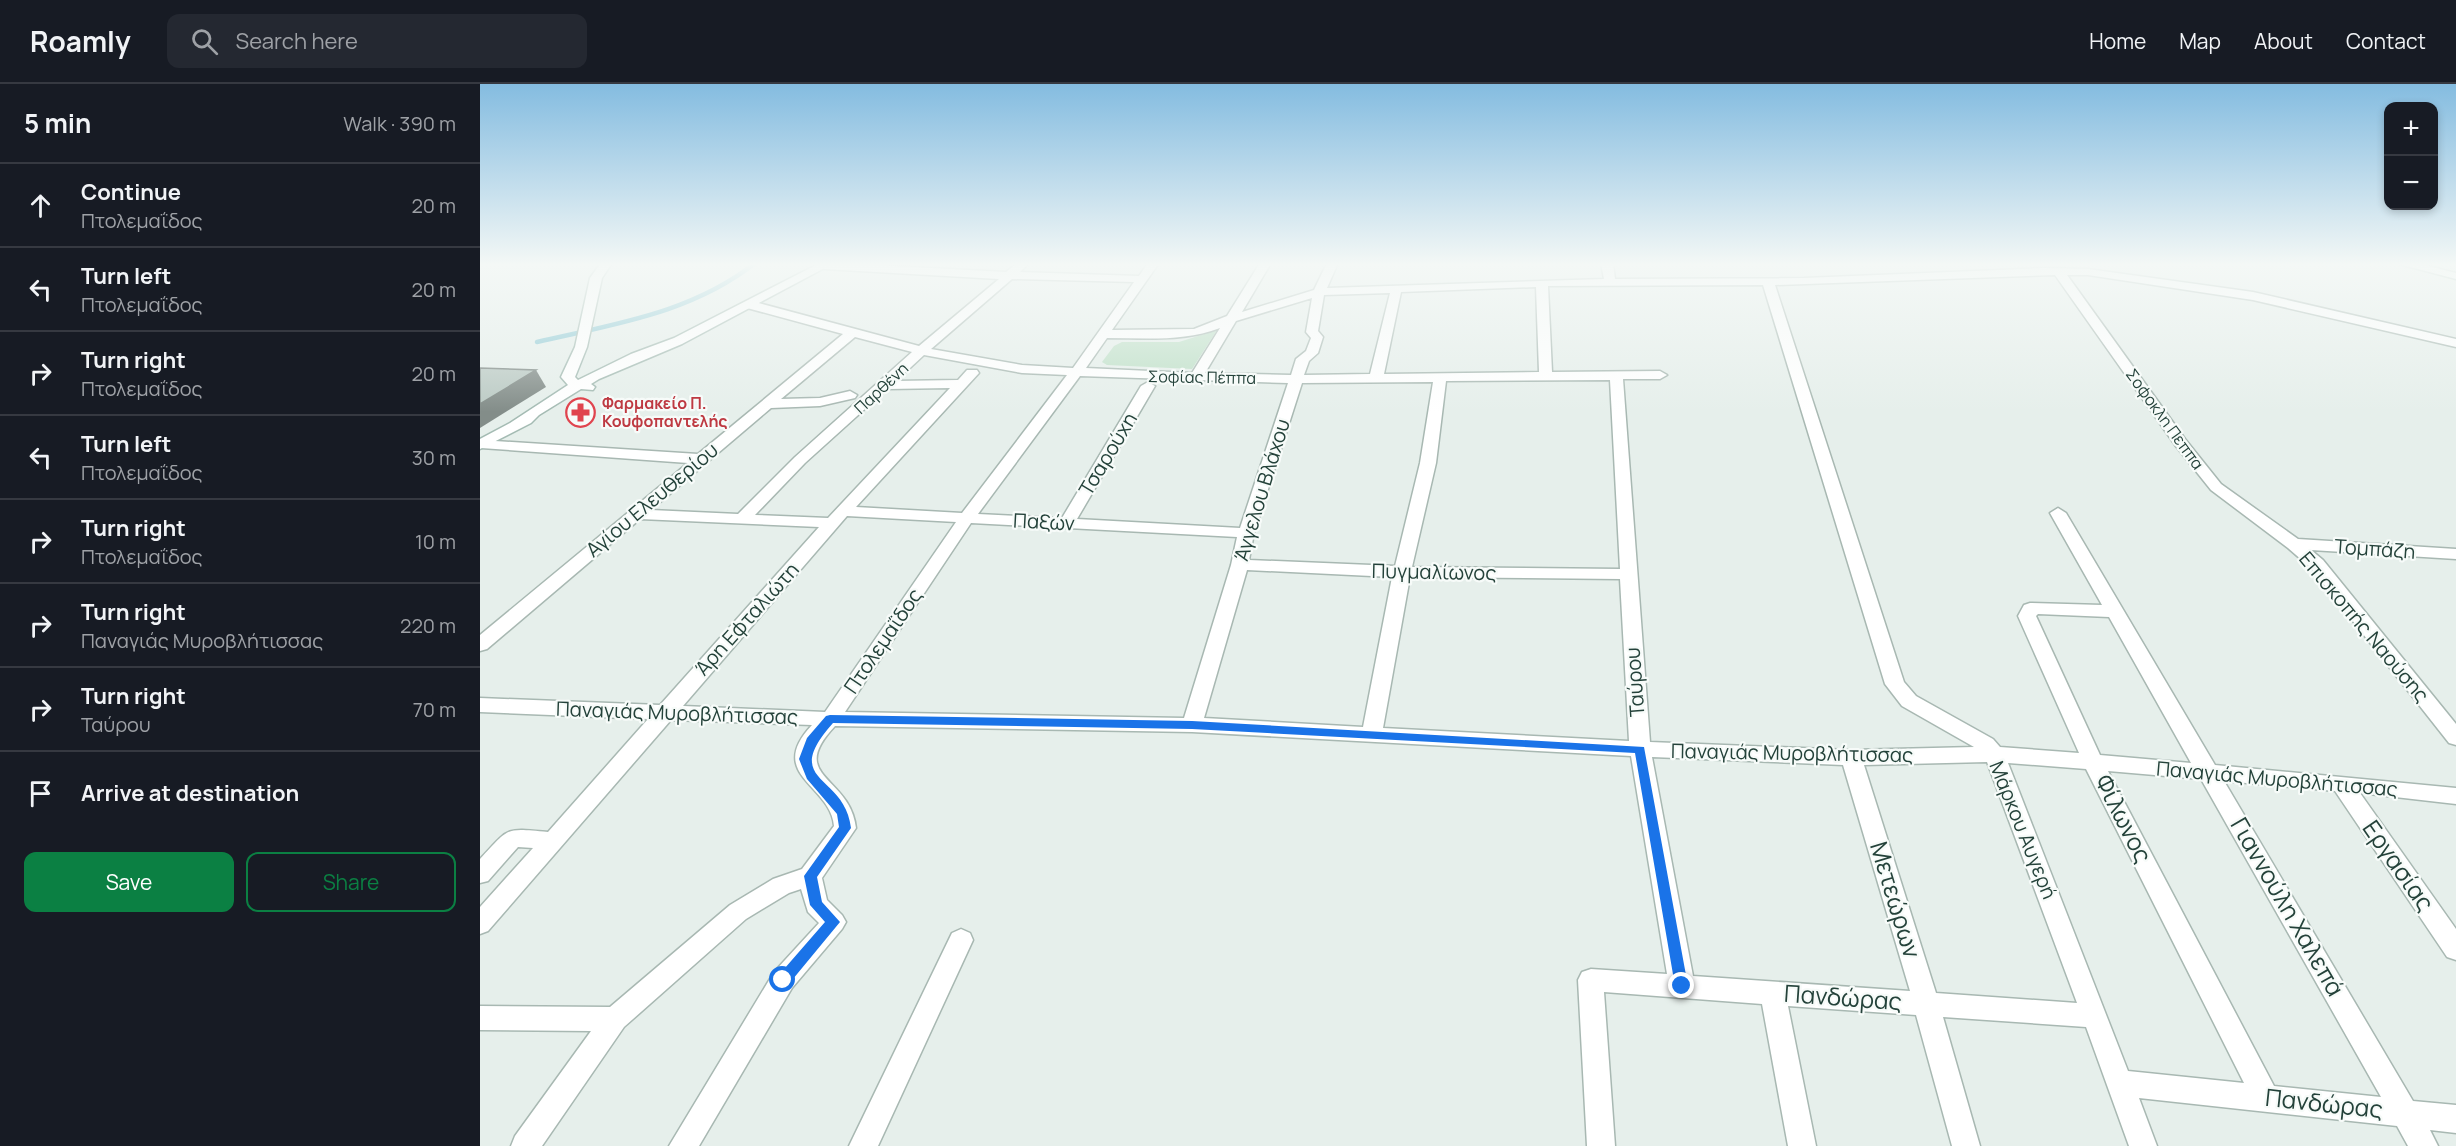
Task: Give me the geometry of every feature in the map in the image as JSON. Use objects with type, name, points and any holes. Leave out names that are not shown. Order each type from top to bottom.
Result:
[{"type":"street","points":[[587,387],[571,382],[568,377],[578,356],[589,313]]},
{"type":"street","points":[[481,444],[538,408],[664,352],[678,341],[735,313]]},
{"type":"street","name":"Σοφίας Πέππα","points":[[738,313],[916,355],[1148,386],[1295,384],[1376,379],[1660,375]]},
{"type":"street","name":"Σοφίας Πέππα","points":[[775,313],[847,338]]},
{"type":"street","name":"Παρθένη","points":[[743,518],[800,460],[886,385],[916,355],[967,313]]},
{"type":"street","name":"Πτολεμαΐδος","points":[[810,876],[845,828],[843,813],[811,776],[805,759],[811,741],[830,719],[966,517],[1073,377],[1118,313]]},
{"type":"street","points":[[1196,377],[1237,313]]},
{"type":"street","points":[[1103,334],[1196,333],[1252,313]]},
{"type":"street","name":"Άγγελου Βλάχου","points":[[1192,725],[1240,565],[1246,533],[1303,360],[1312,353],[1317,337],[1312,332],[1315,313]]},
{"type":"street","points":[[1376,379],[1391,313]]},
{"type":"street","points":[[1543,313],[1546,376]]},
{"type":"street","name":"Μάρκου Αυγερή","points":[[1778,313],[1895,684],[1909,701],[1980,740],[1994,754],[2038,864],[2143,1146]]},
{"type":"street","name":"Σοφοκλη Πεππα","points":[[2088,313],[2180,442],[2216,487],[2294,544]]},
{"type":"street","points":[[2328,313],[2456,343]]},
{"type":"street","name":"Αγίου Ελευθερίου","points":[[480,645],[847,338]]},
{"type":"street","name":"Σοφίας Πέππα","points":[[916,355],[967,378],[1196,377],[1295,384]]},
{"type":"street","points":[[578,356],[591,364],[620,370]]},
{"type":"street","name":"Ταύρου","points":[[1616,375],[1640,750],[1682,986]]},
{"type":"street","points":[[886,385],[967,378]]},
{"type":"street","name":"Άρη Εφταλιώτη","points":[[480,924],[837,517],[967,378]]},
{"type":"street","points":[[1372,735],[1402,572],[1428,463],[1440,378]]},
{"type":"street","name":"Τσαρούχη","points":[[1067,523],[1148,386]]},
{"type":"street","points":[[768,404],[820,402],[850,395]]},
{"type":"street","points":[[481,444],[702,459]]},
{"type":"street","name":"Γιαννούλη Χαλεπά","points":[[2058,513],[2113,611],[2210,772],[2424,1146]]},
{"type":"street","name":"Παξών","points":[[636,514],[743,518],[966,517],[1246,533]]},
{"type":"street","name":"Τομπάζη","points":[[2294,544],[2456,554]]},
{"type":"street","name":"Επισκοπής Ναούσης","points":[[2294,544],[2317,564],[2456,738]]},
{"type":"street","name":"Πυγμαλίωνος","points":[[1240,565],[1402,572],[1627,574]]},
{"type":"street","name":"Φίλωνος","points":[[2113,611],[2038,608],[2030,609],[2027,616],[2094,764],[2266,1098]]},
{"type":"street","name":"Παναγιάς Μυροβλήτισσας","points":[[480,705],[830,719],[1192,725],[1640,750],[1851,758],[1994,754],[2341,783],[2456,796]]},
{"type":"street","name":"Μετεώρων","points":[[1851,758],[1926,1004],[1966,1146]]},
{"type":"street","name":"Εργασίας","points":[[2341,783],[2456,949]]},
{"type":"street","points":[[480,874],[513,838],[554,841]]},
{"type":"street","points":[[525,1146],[615,1019],[738,912],[781,886],[810,876],[816,905],[834,922],[783,980],[682,1146]]},
{"type":"street","points":[[863,1146],[961,940]]},
{"type":"street","name":"Πανδώρας","points":[[1601,1146],[1591,980],[2095,1016]]},
{"type":"street","points":[[1773,993],[1802,1146]]},
{"type":"street","points":[[480,1018],[615,1019]]},
{"type":"street","name":"Πανδώρας","points":[[2120,1083],[2456,1119]]},
{"type":"green space","points":[[1217,330],[1192,369],[1107,365],[1102,362],[1114,346],[1122,342],[1179,342]]},
{"type":"building","points":[[480,368],[536,370],[480,404]]},
{"type":"waterway","points":[[537,342],[655,313]]},
{"type":"place","name":"Φαρμακείο Π. Κουφοπαντελής","points":[[581,412]]},
{"type":"route","points":[[783,980],[834,922],[816,905],[810,876],[845,828],[843,813],[811,776],[805,759],[811,741],[830,719],[1192,725],[1640,750],[1682,986]]}]
